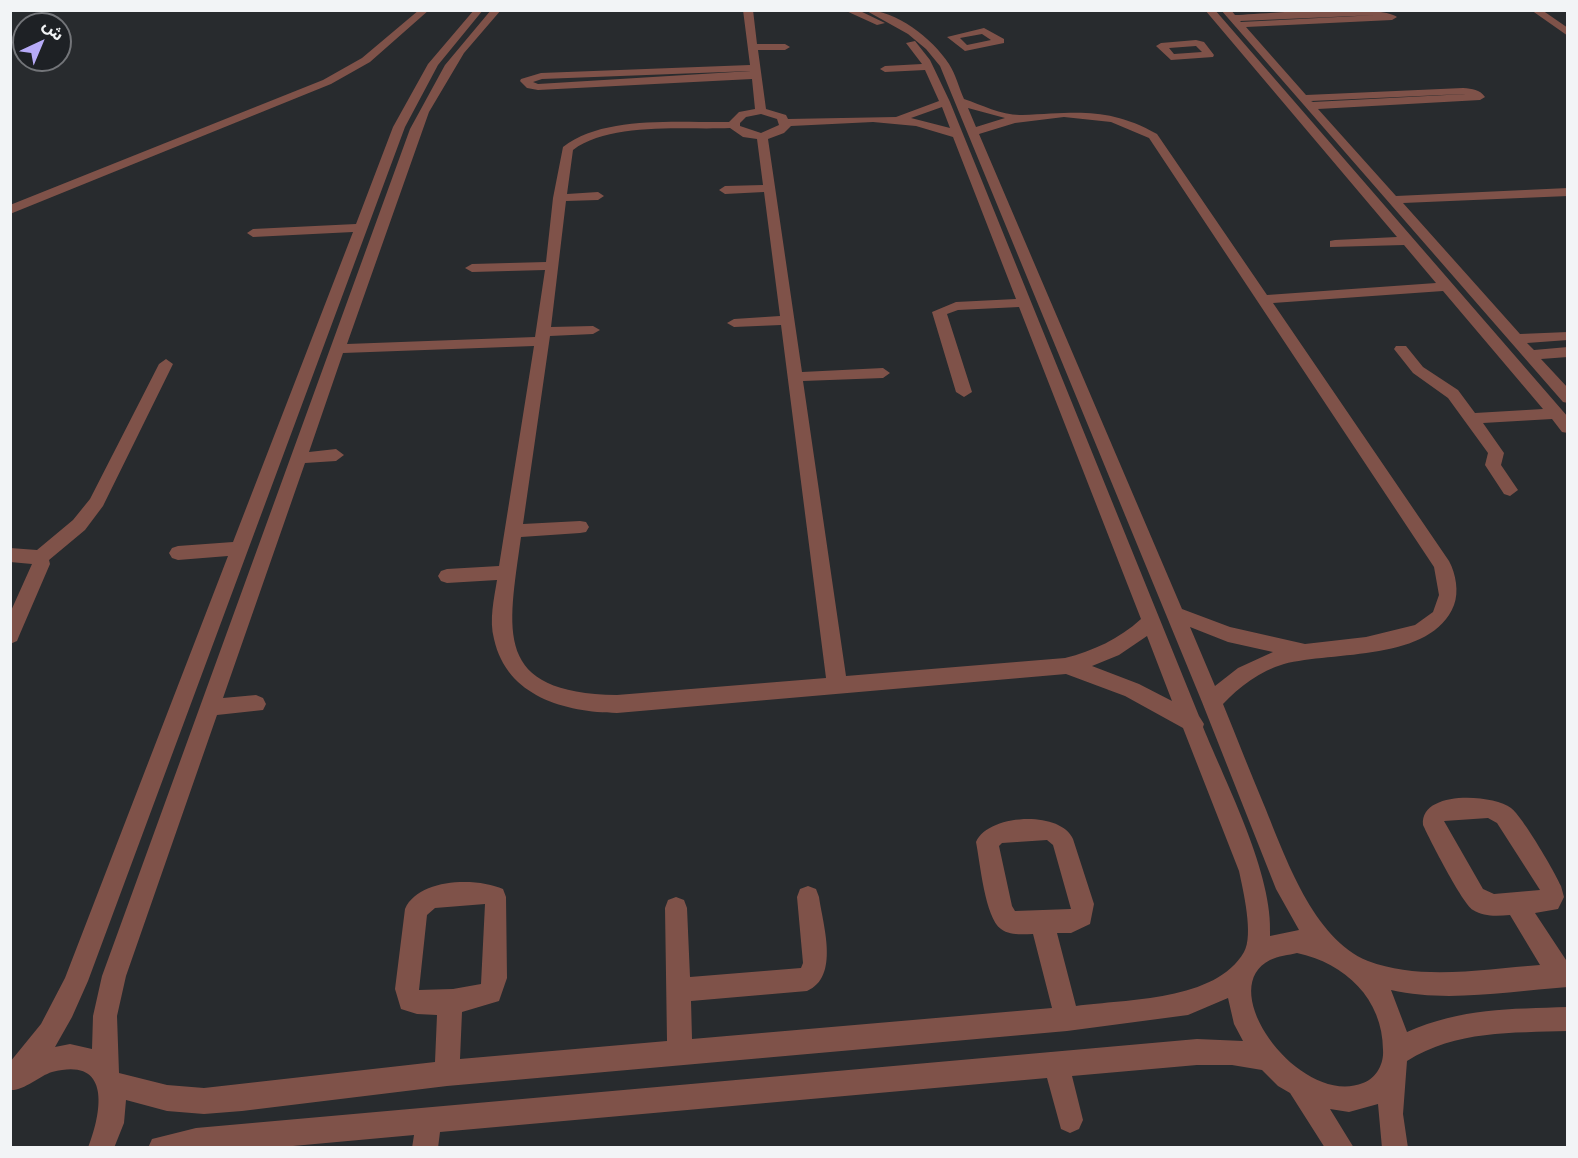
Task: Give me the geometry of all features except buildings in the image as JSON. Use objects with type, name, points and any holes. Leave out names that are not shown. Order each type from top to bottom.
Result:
[{"type":"street","points":[[10,210],[327,82],[366,60],[425,10]]},
{"type":"street","points":[[12,1080],[33,1058],[66,1006],[399,126],[420,83],[444,49],[479,10]]},
{"type":"street","points":[[100,1148],[113,1117],[115,1100],[103,1044],[108,996],[416,129],[435,89],[458,53],[497,10]]},
{"type":"street","points":[[848,10],[900,35],[920,52],[952,102],[966,134],[984,159],[1296,906],[1330,950],[1361,971],[1385,1002],[1397,1036],[1390,1114],[1395,1148]]},
{"type":"street","points":[[869,10],[902,26],[928,45],[945,66],[952,102]]},
{"type":"street","points":[[1209,10],[1235,49],[1568,428]]},
{"type":"street","points":[[1535,10],[1568,33]]},
{"type":"street","points":[[750,11],[760,111]]},
{"type":"street","points":[[1232,18],[1324,18],[1392,17],[1383,12],[1324,18]]},
{"type":"street","points":[[1232,18],[1358,164],[1568,398]]},
{"type":"street","points":[[928,45],[957,41]]},
{"type":"street","points":[[753,47],[784,47]]},
{"type":"street","points":[[1206,50],[1217,50]]},
{"type":"street","points":[[885,69],[929,67]]},
{"type":"street","points":[[756,72],[537,87],[526,84],[525,81],[541,76],[756,72]]},
{"type":"street","points":[[1468,91],[1480,97],[1415,102],[1305,102],[1468,91]]},
{"type":"street","points":[[1406,94],[1415,102]]},
{"type":"street","points":[[785,123],[900,118],[952,102],[989,112],[1025,118],[1105,117],[1133,124],[1154,136],[1443,566],[1448,579],[1449,600],[1445,610],[1427,629],[1397,640],[1307,651],[1268,661],[1251,669],[1230,684],[1212,702]]},
{"type":"street","points":[[734,125],[738,116],[760,111],[778,115],[785,123]]},
{"type":"street","points":[[900,118],[966,134],[1025,118]]},
{"type":"street","points":[[785,123],[779,132],[762,136],[743,133],[734,125],[606,130],[582,136],[567,149],[501,628],[508,657],[529,682],[559,698],[578,703],[617,704],[1065,666],[1115,649],[1152,620]]},
{"type":"street","points":[[966,134],[967,160],[1194,724],[1246,862],[1260,914],[1260,934],[1256,953],[1242,977],[1240,992],[1246,1025],[1266,1058],[1300,1086],[1341,1148]]},
{"type":"street","points":[[762,136],[837,685]]},
{"type":"street","points":[[967,160],[984,159]]},
{"type":"street","points":[[1339,165],[1358,164]]},
{"type":"street","points":[[725,190],[769,188]]},
{"type":"street","points":[[1391,200],[1568,192]]},
{"type":"street","points":[[559,198],[598,196]]},
{"type":"street","points":[[369,203],[391,202]]},
{"type":"street","points":[[1401,212],[1568,203]]},
{"type":"street","points":[[254,233],[360,228]]},
{"type":"street","points":[[1335,244],[1405,241]]},
{"type":"street","points":[[472,268],[551,266]]},
{"type":"street","points":[[1265,299],[1444,287]]},
{"type":"street","points":[[964,392],[939,312],[956,306],[1024,303]]},
{"type":"street","points":[[734,323],[787,320]]},
{"type":"street","points":[[339,349],[543,336],[593,330]]},
{"type":"street","points":[[1514,339],[1568,336]]},
{"type":"street","points":[[1401,349],[1418,370],[1448,388],[1472,418],[1496,453],[1493,465],[1510,490]]},
{"type":"street","points":[[1529,355],[1568,352]]},
{"type":"street","points":[[39,558],[79,525],[97,502],[166,364]]},
{"type":"street","points":[[795,377],[883,373]]},
{"type":"street","points":[[1472,418],[1555,414]]},
{"type":"street","points":[[300,458],[336,455]]},
{"type":"street","points":[[513,531],[580,527]]},
{"type":"street","points":[[178,553],[239,548]]},
{"type":"street","points":[[10,555],[32,555],[39,558]]},
{"type":"street","points":[[10,636],[40,569],[39,558]]},
{"type":"street","points":[[447,576],[508,572]]},
{"type":"street","points":[[1175,614],[1228,634],[1307,651]]},
{"type":"street","points":[[1065,666],[1118,682],[1144,693],[1194,724]]},
{"type":"street","points":[[210,707],[256,704]]},
{"type":"street","points":[[1490,808],[1505,816],[1553,892],[1550,901],[1516,904],[1488,904],[1475,897],[1434,825],[1436,813],[1490,808]]},
{"type":"street","points":[[1050,830],[1062,839],[1084,910],[1077,920],[1042,922],[1013,923],[1003,916],[986,847],[992,834],[1050,830]]},
{"type":"street","points":[[1246,862],[1276,859]]},
{"type":"street","points":[[492,894],[497,907],[494,985],[484,996],[450,1000],[415,1003],[407,995],[416,909],[430,897],[492,894]]},
{"type":"street","points":[[679,990],[807,979],[814,970],[815,963],[808,897]]},
{"type":"street","points":[[1516,904],[1564,976]]},
{"type":"street","points":[[676,908],[680,1053]]},
{"type":"street","points":[[1042,922],[1067,1019]]},
{"type":"street","points":[[1256,953],[1282,942],[1297,941],[1330,950]]},
{"type":"street","points":[[1361,971],[1414,983],[1439,984],[1564,976]]},
{"type":"street","points":[[12,1080],[49,1060],[82,1057],[95,1063],[109,1078],[167,1098],[204,1101],[447,1073],[1067,1019],[1188,1003],[1208,996],[1242,977]]},
{"type":"street","points":[[447,1073],[450,1000]]},
{"type":"street","points":[[1300,1086],[1339,1099],[1357,1098],[1373,1093],[1385,1083],[1395,1061],[1416,1039],[1456,1025],[1568,1019]]},
{"type":"street","points":[[161,1148],[195,1141],[1214,1051],[1266,1058]]},
{"type":"street","points":[[1056,1065],[1070,1120]]},
{"type":"street","points":[[425,1148],[429,1121]]}]
